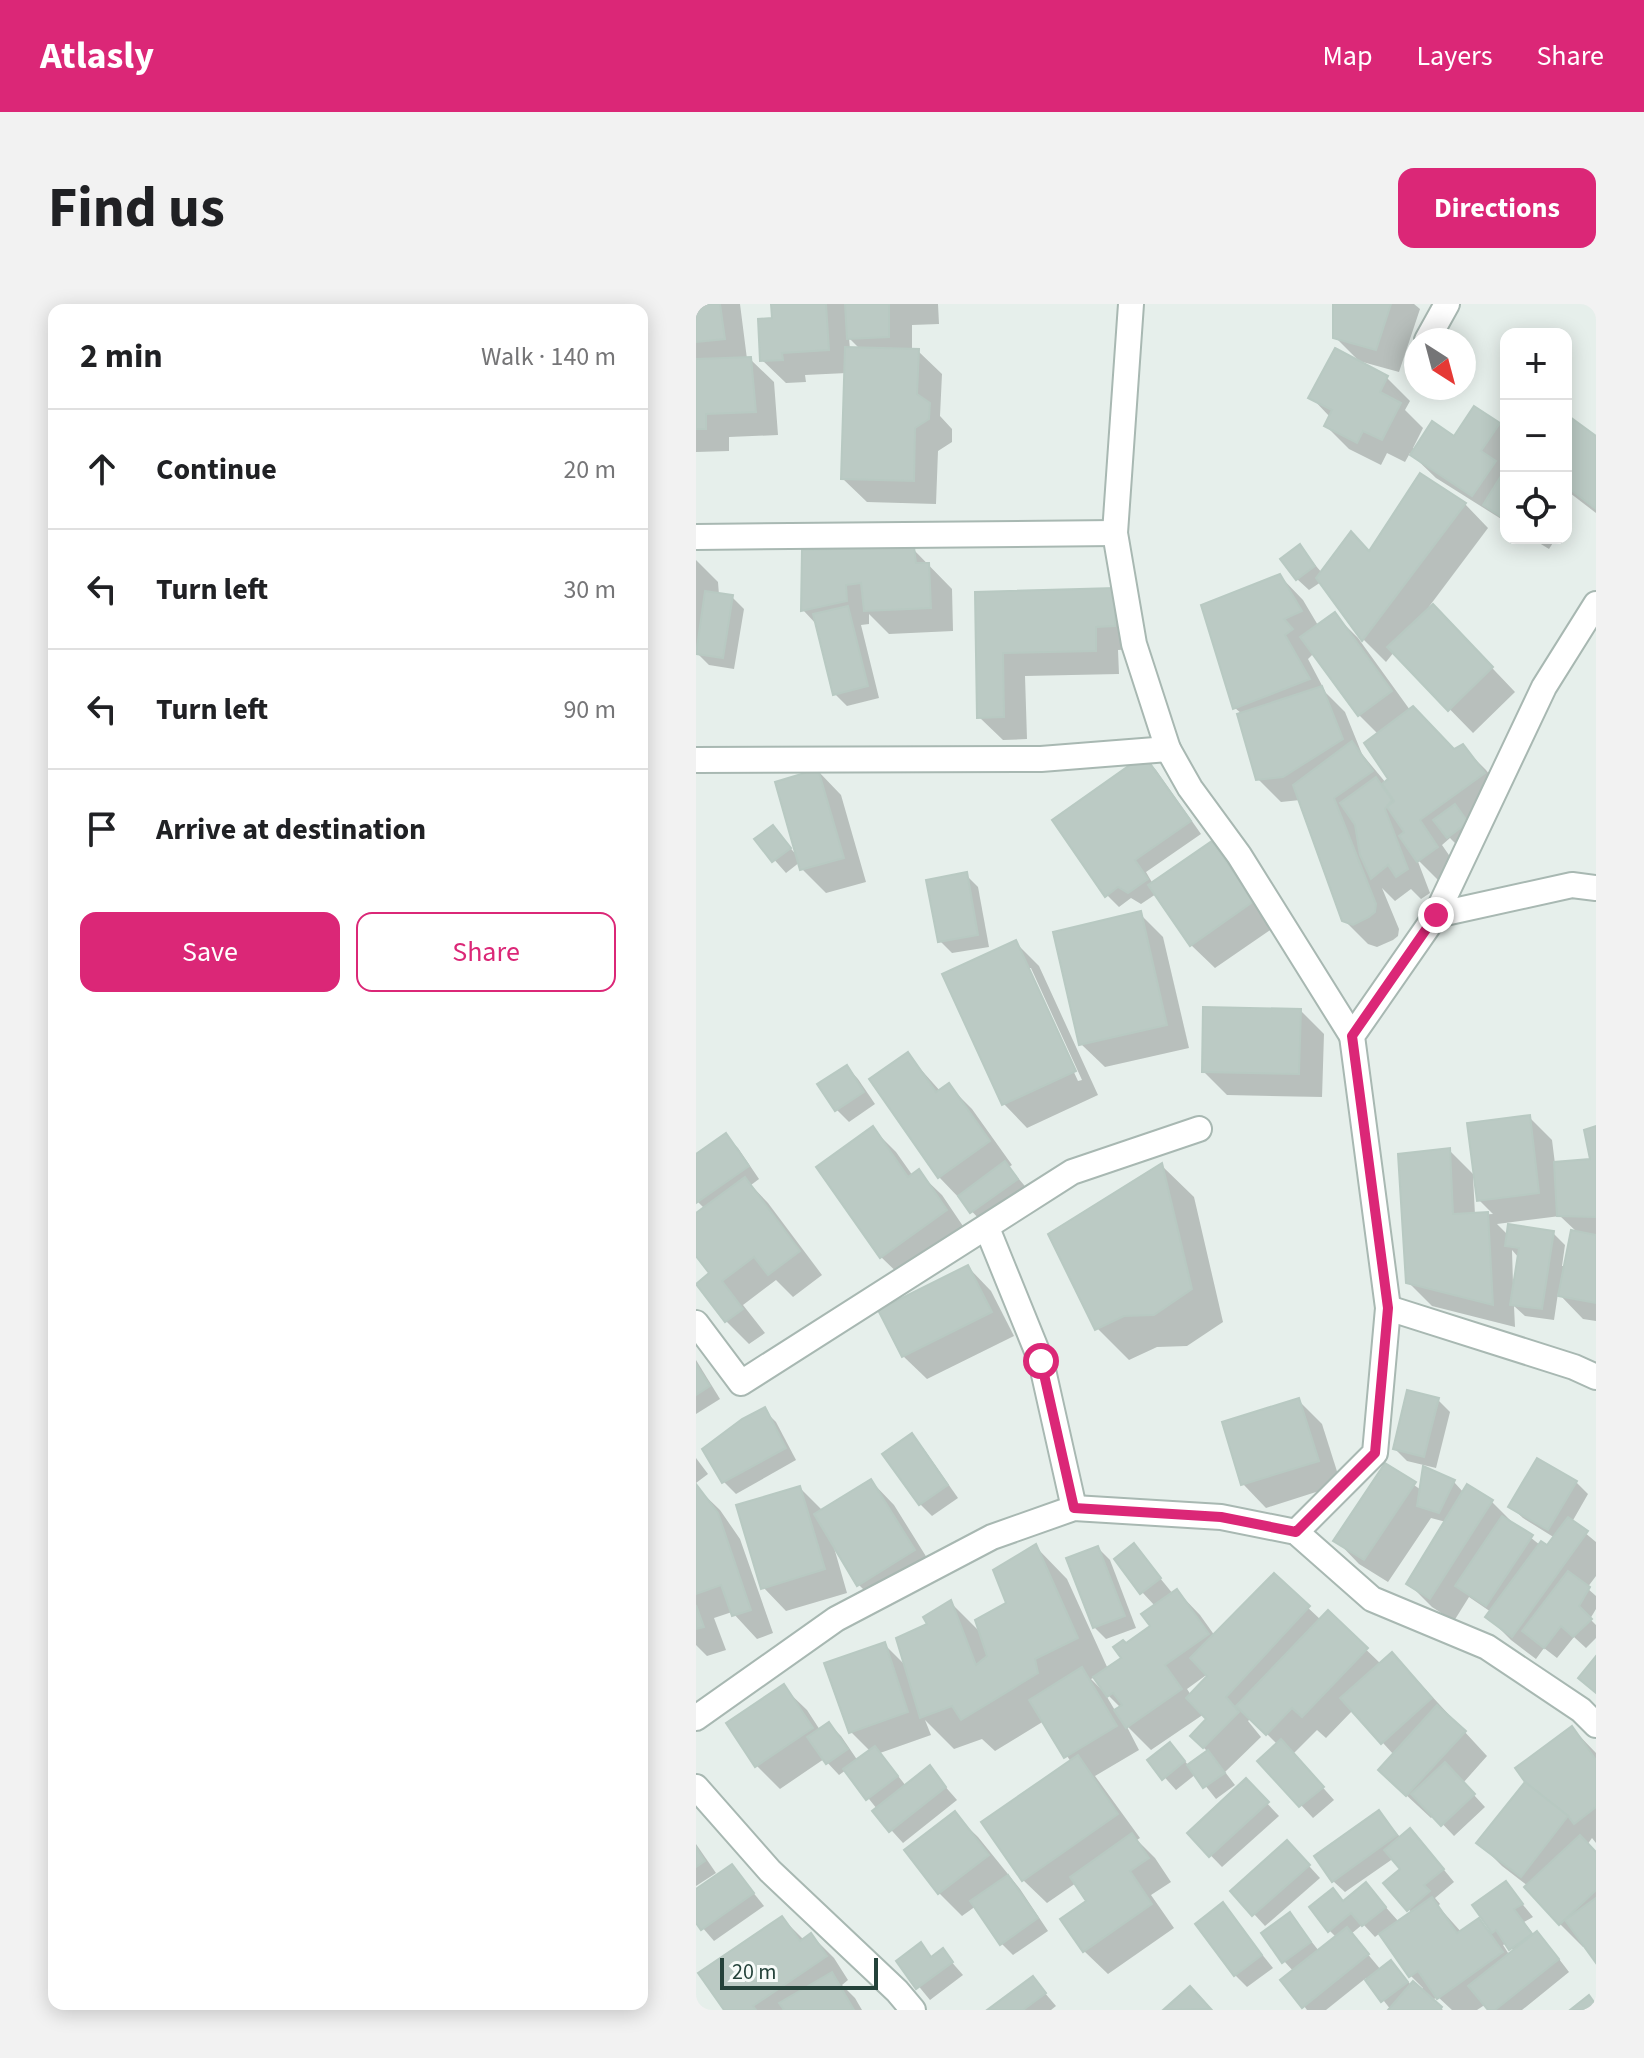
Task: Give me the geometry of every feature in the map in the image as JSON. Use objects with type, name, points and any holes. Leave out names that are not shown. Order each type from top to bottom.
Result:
[{"type":"street","points":[[1131,304],[1115,533],[1134,644],[1168,749],[1190,788],[1239,855],[1352,1036],[1388,1308],[1375,1453],[1296,1532]]},
{"type":"street","points":[[1434,328],[1447,304]]},
{"type":"street","points":[[696,537],[1115,533]]},
{"type":"street","points":[[1352,1036],[1436,915],[1544,687],[1596,604]]},
{"type":"street","points":[[696,760],[1041,759],[1168,749]]},
{"type":"street","points":[[1436,915],[1572,885],[1596,888]]},
{"type":"street","points":[[696,1323],[741,1383],[1072,1172],[1199,1129]]},
{"type":"street","points":[[987,1228],[1041,1361],[1074,1508]]},
{"type":"street","points":[[1388,1308],[1574,1367],[1596,1377]]},
{"type":"street","points":[[696,1718],[836,1619],[992,1537],[1074,1508],[1221,1517],[1296,1532],[1372,1599],[1487,1647],[1581,1710],[1596,1725]]},
{"type":"street","points":[[696,1787],[770,1871],[897,1991],[913,2010]]},
{"type":"building","points":[[696,304],[720,304],[725,339],[696,342]]},
{"type":"building","points":[[771,304],[826,304],[829,350],[782,353],[783,360],[760,361],[758,319],[772,318]]},
{"type":"building","points":[[845,304],[889,304],[889,337],[847,339]]},
{"type":"building","points":[[1333,304],[1391,304],[1376,350],[1333,338]]},
{"type":"building","points":[[845,347],[919,349],[917,394],[930,403],[929,419],[915,428],[914,481],[841,479]]},
{"type":"building","points":[[1335,348],[1388,376],[1380,392],[1401,403],[1382,440],[1363,431],[1357,443],[1324,426],[1332,410],[1308,398]]},
{"type":"building","points":[[751,357],[756,412],[706,414],[706,429],[696,429],[696,359]]},
{"type":"building","points":[[1474,406],[1500,423],[1481,451],[1496,461],[1472,496],[1410,455],[1432,421],[1454,436]]},
{"type":"building","points":[[1572,418],[1596,436],[1596,509],[1572,491]]},
{"type":"building","points":[[1420,473],[1466,503],[1362,641],[1316,578],[1351,531],[1369,551]]},
{"type":"building","points":[[1500,477],[1500,516],[1483,505]]},
{"type":"building","points":[[1300,544],[1315,566],[1296,580],[1280,559]]},
{"type":"building","points":[[914,547],[916,563],[929,563],[931,608],[864,611],[861,583],[846,585],[847,601],[801,611],[802,550]]},
{"type":"building","points":[[1280,574],[1302,611],[1284,619],[1293,629],[1285,635],[1310,679],[1233,709],[1201,605]]},
{"type":"building","points":[[1115,588],[1115,626],[1096,627],[1096,651],[1003,653],[1004,717],[977,718],[975,592]]},
{"type":"building","points":[[705,591],[733,595],[723,658],[696,654]]},
{"type":"building","points":[[1433,604],[1493,667],[1448,711],[1387,647]]},
{"type":"building","points":[[848,606],[868,686],[833,695],[813,614]]},
{"type":"building","points":[[1335,612],[1392,691],[1358,716],[1300,637]]},
{"type":"building","points":[[1322,686],[1343,739],[1283,777],[1256,780],[1237,714]]},
{"type":"building","points":[[1413,706],[1454,749],[1463,744],[1485,773],[1420,820],[1438,847],[1417,862],[1399,836],[1404,832],[1387,807],[1394,801],[1382,784],[1388,779],[1364,743]]},
{"type":"building","points":[[1352,741],[1373,771],[1334,798],[1376,904],[1375,912],[1353,925],[1342,921],[1293,785]]},
{"type":"building","points":[[1144,755],[1191,821],[1135,860],[1148,879],[1128,893],[1118,887],[1105,897],[1052,820]]},
{"type":"building","points":[[818,769],[844,858],[800,870],[775,782]]},
{"type":"building","points":[[1376,777],[1392,800],[1385,809],[1408,869],[1396,877],[1388,865],[1371,879],[1360,855],[1355,825],[1340,803]]},
{"type":"building","points":[[1455,804],[1468,822],[1447,838],[1433,820]]},
{"type":"building","points":[[773,825],[791,848],[772,862],[754,839]]},
{"type":"building","points":[[1212,841],[1254,901],[1190,946],[1148,885]]},
{"type":"building","points":[[967,872],[978,935],[938,942],[926,880]]},
{"type":"building","points":[[1141,911],[1167,1025],[1079,1045],[1053,932]]},
{"type":"building","points":[[1016,940],[1076,1071],[1002,1105],[942,974]]},
{"type":"building","points":[[1203,1007],[1301,1009],[1299,1074],[1202,1072]]},
{"type":"building","points":[[908,1052],[936,1092],[949,1083],[990,1141],[938,1178],[869,1079]]},
{"type":"building","points":[[847,1065],[864,1092],[835,1111],[817,1084]]},
{"type":"building","points":[[1530,1115],[1539,1193],[1477,1201],[1467,1123]]},
{"type":"building","points":[[873,1126],[908,1177],[919,1169],[947,1210],[880,1258],[816,1167]]},
{"type":"building","points":[[1596,1126],[1596,1217],[1557,1216],[1554,1162],[1590,1159],[1584,1130]]},
{"type":"building","points":[[726,1133],[749,1166],[696,1203],[696,1154]]},
{"type":"building","points":[[1450,1148],[1453,1214],[1488,1212],[1493,1305],[1406,1283],[1398,1154]]},
{"type":"building","points":[[1005,1161],[1018,1179],[970,1213],[958,1196]]},
{"type":"building","points":[[1162,1163],[1192,1289],[1154,1315],[1124,1316],[1095,1330],[1048,1234]]},
{"type":"building","points":[[745,1177],[800,1251],[768,1275],[754,1257],[722,1281],[743,1309],[725,1322],[696,1284],[709,1273],[696,1256],[696,1213]]},
{"type":"building","points":[[1508,1224],[1554,1231],[1542,1309],[1510,1305],[1519,1248],[1505,1246]]},
{"type":"building","points":[[1571,1230],[1596,1235],[1596,1303],[1558,1296]]},
{"type":"building","points":[[968,1265],[992,1312],[902,1357],[878,1310]]},
{"type":"building","points":[[696,1364],[710,1386],[696,1395]]},
{"type":"building","points":[[1407,1390],[1439,1398],[1424,1457],[1393,1449]]},
{"type":"building","points":[[1299,1398],[1319,1461],[1241,1485],[1222,1422]]},
{"type":"building","points":[[765,1407],[786,1448],[722,1483],[702,1449],[742,1419]]},
{"type":"building","points":[[912,1433],[948,1485],[919,1505],[882,1454]]},
{"type":"building","points":[[1537,1458],[1577,1481],[1548,1530],[1508,1507]]},
{"type":"building","points":[[1385,1463],[1416,1482],[1364,1560],[1333,1541]]},
{"type":"building","points":[[1423,1466],[1455,1480],[1439,1513],[1417,1506]]},
{"type":"building","points":[[871,1479],[915,1550],[857,1586],[814,1514]]},
{"type":"building","points":[[696,1484],[718,1513],[751,1610],[732,1616],[721,1585],[696,1594]]},
{"type":"building","points":[[1467,1484],[1493,1500],[1430,1599],[1406,1584]]},
{"type":"building","points":[[800,1486],[825,1569],[761,1589],[736,1505]]},
{"type":"building","points":[[1502,1516],[1533,1535],[1486,1606],[1455,1586]]},
{"type":"building","points":[[1568,1517],[1588,1531],[1512,1637],[1485,1617],[1541,1541],[1547,1545]]},
{"type":"building","points":[[1134,1543],[1161,1578],[1140,1594],[1114,1559]]},
{"type":"building","points":[[1036,1544],[1078,1638],[1035,1659],[1038,1673],[961,1720],[952,1706],[920,1718],[896,1638],[927,1624],[923,1617],[951,1600],[976,1665],[987,1656],[975,1620],[1006,1603],[993,1570]]},
{"type":"building","points":[[1098,1546],[1125,1616],[1093,1628],[1066,1558]]},
{"type":"building","points":[[1568,1571],[1590,1587],[1579,1606],[1592,1619],[1573,1637],[1561,1626],[1544,1648],[1522,1631]]},
{"type":"building","points":[[1274,1573],[1310,1606],[1226,1697],[1239,1712],[1203,1748],[1190,1736],[1206,1719],[1186,1698],[1207,1676],[1190,1658]]},
{"type":"building","points":[[1177,1589],[1209,1634],[1165,1665],[1182,1689],[1126,1728],[1114,1710],[1122,1705],[1113,1693],[1107,1697],[1093,1677],[1121,1658],[1113,1647],[1123,1640],[1126,1643],[1150,1626],[1141,1614]]},
{"type":"building","points":[[696,1605],[704,1627],[696,1629]]},
{"type":"building","points":[[1328,1610],[1368,1648],[1302,1717],[1292,1708],[1266,1735],[1236,1706]]},
{"type":"building","points":[[885,1642],[908,1712],[849,1733],[824,1663]]},
{"type":"building","points":[[1392,1652],[1432,1698],[1381,1744],[1340,1698]]},
{"type":"building","points":[[1596,1656],[1596,1693],[1578,1678]]},
{"type":"building","points":[[1082,1667],[1117,1726],[1064,1758],[1029,1700]]},
{"type":"building","points":[[784,1684],[813,1728],[755,1767],[726,1723]]},
{"type":"building","points":[[1437,1705],[1466,1731],[1406,1796],[1378,1770]]},
{"type":"building","points":[[829,1722],[848,1749],[826,1764],[807,1737]]},
{"type":"building","points":[[1572,1726],[1596,1760],[1596,1807],[1574,1824],[1525,1782],[1515,1768]]},
{"type":"building","points":[[1281,1739],[1324,1787],[1299,1807],[1257,1761]]},
{"type":"building","points":[[1170,1742],[1185,1761],[1162,1780],[1147,1760]]},
{"type":"building","points":[[875,1746],[898,1776],[866,1800],[843,1769]]},
{"type":"building","points":[[1208,1750],[1225,1773],[1203,1788],[1187,1765]]},
{"type":"building","points":[[1078,1755],[1118,1814],[1022,1881],[981,1822]]},
{"type":"building","points":[[1445,1762],[1475,1794],[1441,1826],[1411,1794]]},
{"type":"building","points":[[930,1765],[946,1787],[889,1832],[872,1811]]},
{"type":"building","points":[[1246,1778],[1269,1802],[1209,1857],[1187,1833]]},
{"type":"building","points":[[1525,1782],[1568,1816],[1521,1877],[1476,1843]]},
{"type":"building","points":[[1379,1810],[1397,1835],[1332,1882],[1314,1856]]},
{"type":"building","points":[[955,1811],[989,1855],[938,1894],[904,1850]]},
{"type":"building","points":[[1410,1828],[1444,1869],[1424,1885],[1430,1891],[1407,1911],[1383,1883],[1400,1869],[1384,1850]]},
{"type":"building","points":[[1132,1833],[1149,1858],[1130,1871],[1152,1904],[1083,1952],[1060,1919],[1086,1901],[1070,1877]]},
{"type":"building","points":[[1580,1835],[1596,1852],[1596,1890],[1559,1925],[1524,1887]]},
{"type":"building","points":[[1287,1840],[1310,1865],[1252,1916],[1230,1891]]},
{"type":"building","points":[[696,1847],[705,1861],[696,1867]]},
{"type":"building","points":[[732,1864],[754,1893],[701,1930],[696,1923],[696,1889]]},
{"type":"building","points":[[1008,1875],[1038,1918],[1000,1945],[970,1901]]},
{"type":"building","points":[[1506,1881],[1523,1904],[1514,1909],[1532,1934],[1509,1950],[1496,1930],[1492,1933],[1472,1905]]},
{"type":"building","points":[[1366,1882],[1386,1907],[1362,1926],[1351,1913],[1328,1932],[1309,1907],[1333,1888],[1343,1901]]},
{"type":"building","points":[[1432,1897],[1457,1933],[1479,1918],[1503,1952],[1437,1999],[1418,1971],[1409,1977],[1379,1934]]},
{"type":"building","points":[[1596,1898],[1596,1963],[1565,1920]]},
{"type":"building","points":[[1223,1902],[1262,1955],[1234,1976],[1195,1924]]},
{"type":"building","points":[[1290,1912],[1311,1942],[1282,1963],[1261,1933]]},
{"type":"building","points":[[782,1916],[800,1941],[811,1933],[827,1956],[753,2006],[756,2010],[724,2010],[698,1973]]},
{"type":"building","points":[[1347,1927],[1369,1954],[1302,2008],[1280,1980]]},
{"type":"building","points":[[1537,1931],[1559,1959],[1495,2010],[1488,2010],[1468,1986]]},
{"type":"building","points":[[921,1942],[931,1957],[943,1948],[953,1962],[916,1989],[896,1961]]},
{"type":"building","points":[[1391,1960],[1408,1982],[1381,2002],[1365,1980]]},
{"type":"building","points":[[832,1972],[854,2010],[784,2010],[779,2003]]},
{"type":"building","points":[[1033,1976],[1046,1993],[1023,2010],[987,2010]]},
{"type":"building","points":[[1413,1981],[1442,2007],[1440,2010],[1388,2010]]},
{"type":"building","points":[[1190,1986],[1211,2009],[1163,2010]]},
{"type":"building","points":[[1589,1995],[1596,2010],[1570,2010]]},
{"type":"route","points":[[1041,1361],[1074,1508],[1221,1517],[1296,1532],[1375,1453],[1388,1308],[1352,1036],[1436,915]]}]
